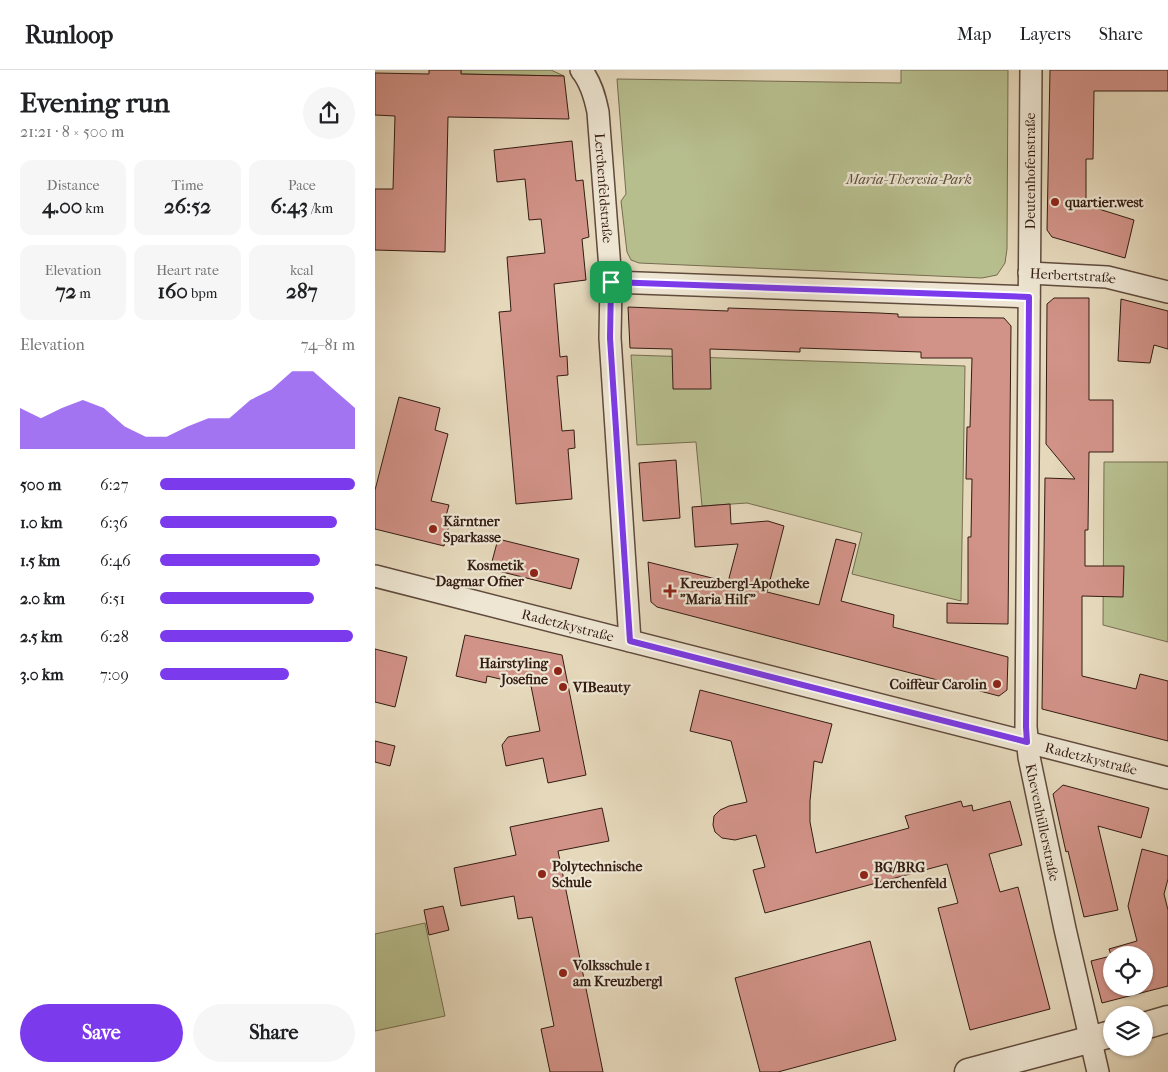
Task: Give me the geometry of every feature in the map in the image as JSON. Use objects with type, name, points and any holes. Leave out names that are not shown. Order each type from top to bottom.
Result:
[{"type":"street","name":"Lerchenfeldstraße","points":[[581,70],[587,76],[598,112],[611,282],[610,338],[630,641]]},
{"type":"street","name":"Deutenhofenstraße","points":[[1029,273],[1031,70]]},
{"type":"street","name":"Herbertstraße","points":[[611,282],[1029,297],[1029,273],[1107,277],[1168,292]]},
{"type":"street","name":"Khevenhüllerstraße","points":[[1029,297],[1027,742],[1065,929],[1101,1037],[1098,1072]]},
{"type":"street","name":"Radetzkystraße","points":[[375,576],[1168,778]]},
{"type":"street","points":[[1153,1023],[1168,1019]]},
{"type":"street","points":[[968,1072],[1101,1037]]},
{"type":"green space","points":[[461,70],[551,70],[564,76],[461,74]]},
{"type":"green space","name":"Maria-Theresia-Park","points":[[901,70],[1008,70],[1007,249],[1005,263],[997,275],[982,278],[639,263],[631,260],[627,252],[621,201],[626,194],[617,79],[901,83]]},
{"type":"green space","points":[[631,355],[965,366],[961,601],[852,574],[862,533],[747,503],[702,506],[696,442],[637,445]]},
{"type":"green space","points":[[1104,462],[1168,462],[1168,642],[1103,625]]},
{"type":"green space","points":[[425,923],[445,1016],[375,1031],[375,934]]},
{"type":"building","points":[[429,70],[461,70],[461,74],[564,76],[569,119],[448,117],[445,252],[375,250],[375,189],[393,189],[395,116],[375,115],[375,73],[429,74]]},
{"type":"building","points":[[1050,70],[1168,70],[1168,91],[1094,91],[1093,159],[1086,159],[1086,205],[1134,220],[1125,258],[1052,237],[1047,230]]},
{"type":"building","points":[[572,141],[576,181],[583,180],[589,237],[582,239],[586,280],[554,284],[560,357],[567,356],[568,375],[557,376],[562,431],[574,430],[575,448],[568,449],[572,499],[516,504],[499,312],[511,311],[507,257],[545,253],[541,219],[529,220],[525,179],[497,182],[494,150]]},
{"type":"building","points":[[1054,298],[1089,298],[1089,400],[1113,400],[1113,452],[1089,452],[1088,530],[1085,530],[1085,566],[1124,566],[1123,597],[1082,596],[1082,676],[1136,689],[1140,674],[1168,681],[1168,741],[1042,709],[1045,478],[1075,479],[1046,444],[1047,304]]},
{"type":"building","points":[[1121,299],[1168,311],[1168,349],[1154,345],[1150,363],[1118,361]]},
{"type":"building","points":[[628,307],[728,311],[728,308],[879,313],[898,314],[898,317],[1004,318],[1011,326],[1008,624],[947,623],[947,603],[968,604],[968,537],[971,537],[972,479],[966,479],[967,427],[970,427],[972,358],[921,358],[921,352],[800,348],[800,352],[710,349],[711,389],[673,389],[672,349],[630,348]]},
{"type":"building","points":[[399,397],[440,408],[435,430],[448,434],[431,501],[449,505],[446,516],[451,517],[444,546],[375,529],[375,490]]},
{"type":"building","points":[[676,460],[680,518],[643,521],[639,463]]},
{"type":"building","points":[[730,504],[731,524],[768,521],[784,526],[767,592],[819,605],[836,539],[856,544],[841,601],[894,615],[893,627],[1008,657],[1007,690],[999,696],[657,607],[651,602],[648,562],[728,582],[738,544],[695,547],[692,507]]},
{"type":"building","points":[[498,539],[579,559],[571,589],[490,569]]},
{"type":"building","points":[[465,635],[562,655],[586,775],[548,783],[543,758],[506,766],[502,745],[508,737],[540,731],[531,686],[487,676],[486,683],[456,676]]},
{"type":"building","points":[[375,649],[407,657],[395,707],[375,702]]},
{"type":"building","points":[[700,690],[832,724],[822,763],[814,761],[810,822],[816,853],[909,828],[905,816],[961,801],[963,807],[972,805],[973,811],[1010,801],[1022,845],[989,854],[1000,892],[1018,887],[1050,1009],[970,1030],[938,908],[958,903],[947,864],[765,913],[753,870],[765,867],[756,835],[735,840],[722,838],[715,832],[713,825],[714,816],[720,810],[747,802],[731,741],[690,731]]},
{"type":"building","points":[[375,741],[395,746],[390,766],[375,762]]},
{"type":"building","points":[[1063,785],[1149,808],[1141,838],[1098,826],[1118,910],[1084,917],[1068,851],[1066,852],[1053,794]]},
{"type":"building","name":"Volksschule 1 am Kreuzbergl","points":[[602,808],[609,841],[558,851],[603,1072],[550,1072],[541,1029],[554,1026],[532,917],[518,919],[514,896],[461,906],[454,868],[516,855],[510,827]]},
{"type":"building","points":[[1142,849],[1168,856],[1168,879],[1164,894],[1168,910],[1168,986],[1153,990],[1153,946],[1120,946],[1137,941],[1128,906]]},
{"type":"building","points":[[443,906],[449,930],[429,935],[424,910]]},
{"type":"building","points":[[870,941],[896,1040],[778,1072],[760,1072],[735,978]]},
{"type":"building","points":[[1103,958],[1103,996],[1129,996],[1102,1003],[1091,961]]},
{"type":"place","name":"quartier.west","points":[[1055,202]]},
{"type":"place","name":"Kärntner Sparkasse","points":[[433,529]]},
{"type":"place","name":"Kosmetik Dagmar Ofner","points":[[534,573]]},
{"type":"place","name":"Kreuzbergl-Apotheke \"Maria Hilf\"","points":[[670,591]]},
{"type":"place","name":"Hairstyling Josefine","points":[[558,671]]},
{"type":"place","name":"Coiffeur Carolin","points":[[997,684]]},
{"type":"place","name":"VIBeauty","points":[[563,687]]},
{"type":"place","name":"Polytechnische Schule","points":[[542,874]]},
{"type":"place","name":"BG/BRG Lerchenfeld","points":[[864,875]]},
{"type":"place","name":"Volksschule 1 am Kreuzbergl","points":[[563,973]]},
{"type":"route","points":[[611,282],[1029,297],[1027,742],[630,641],[610,338],[611,282]]}]
